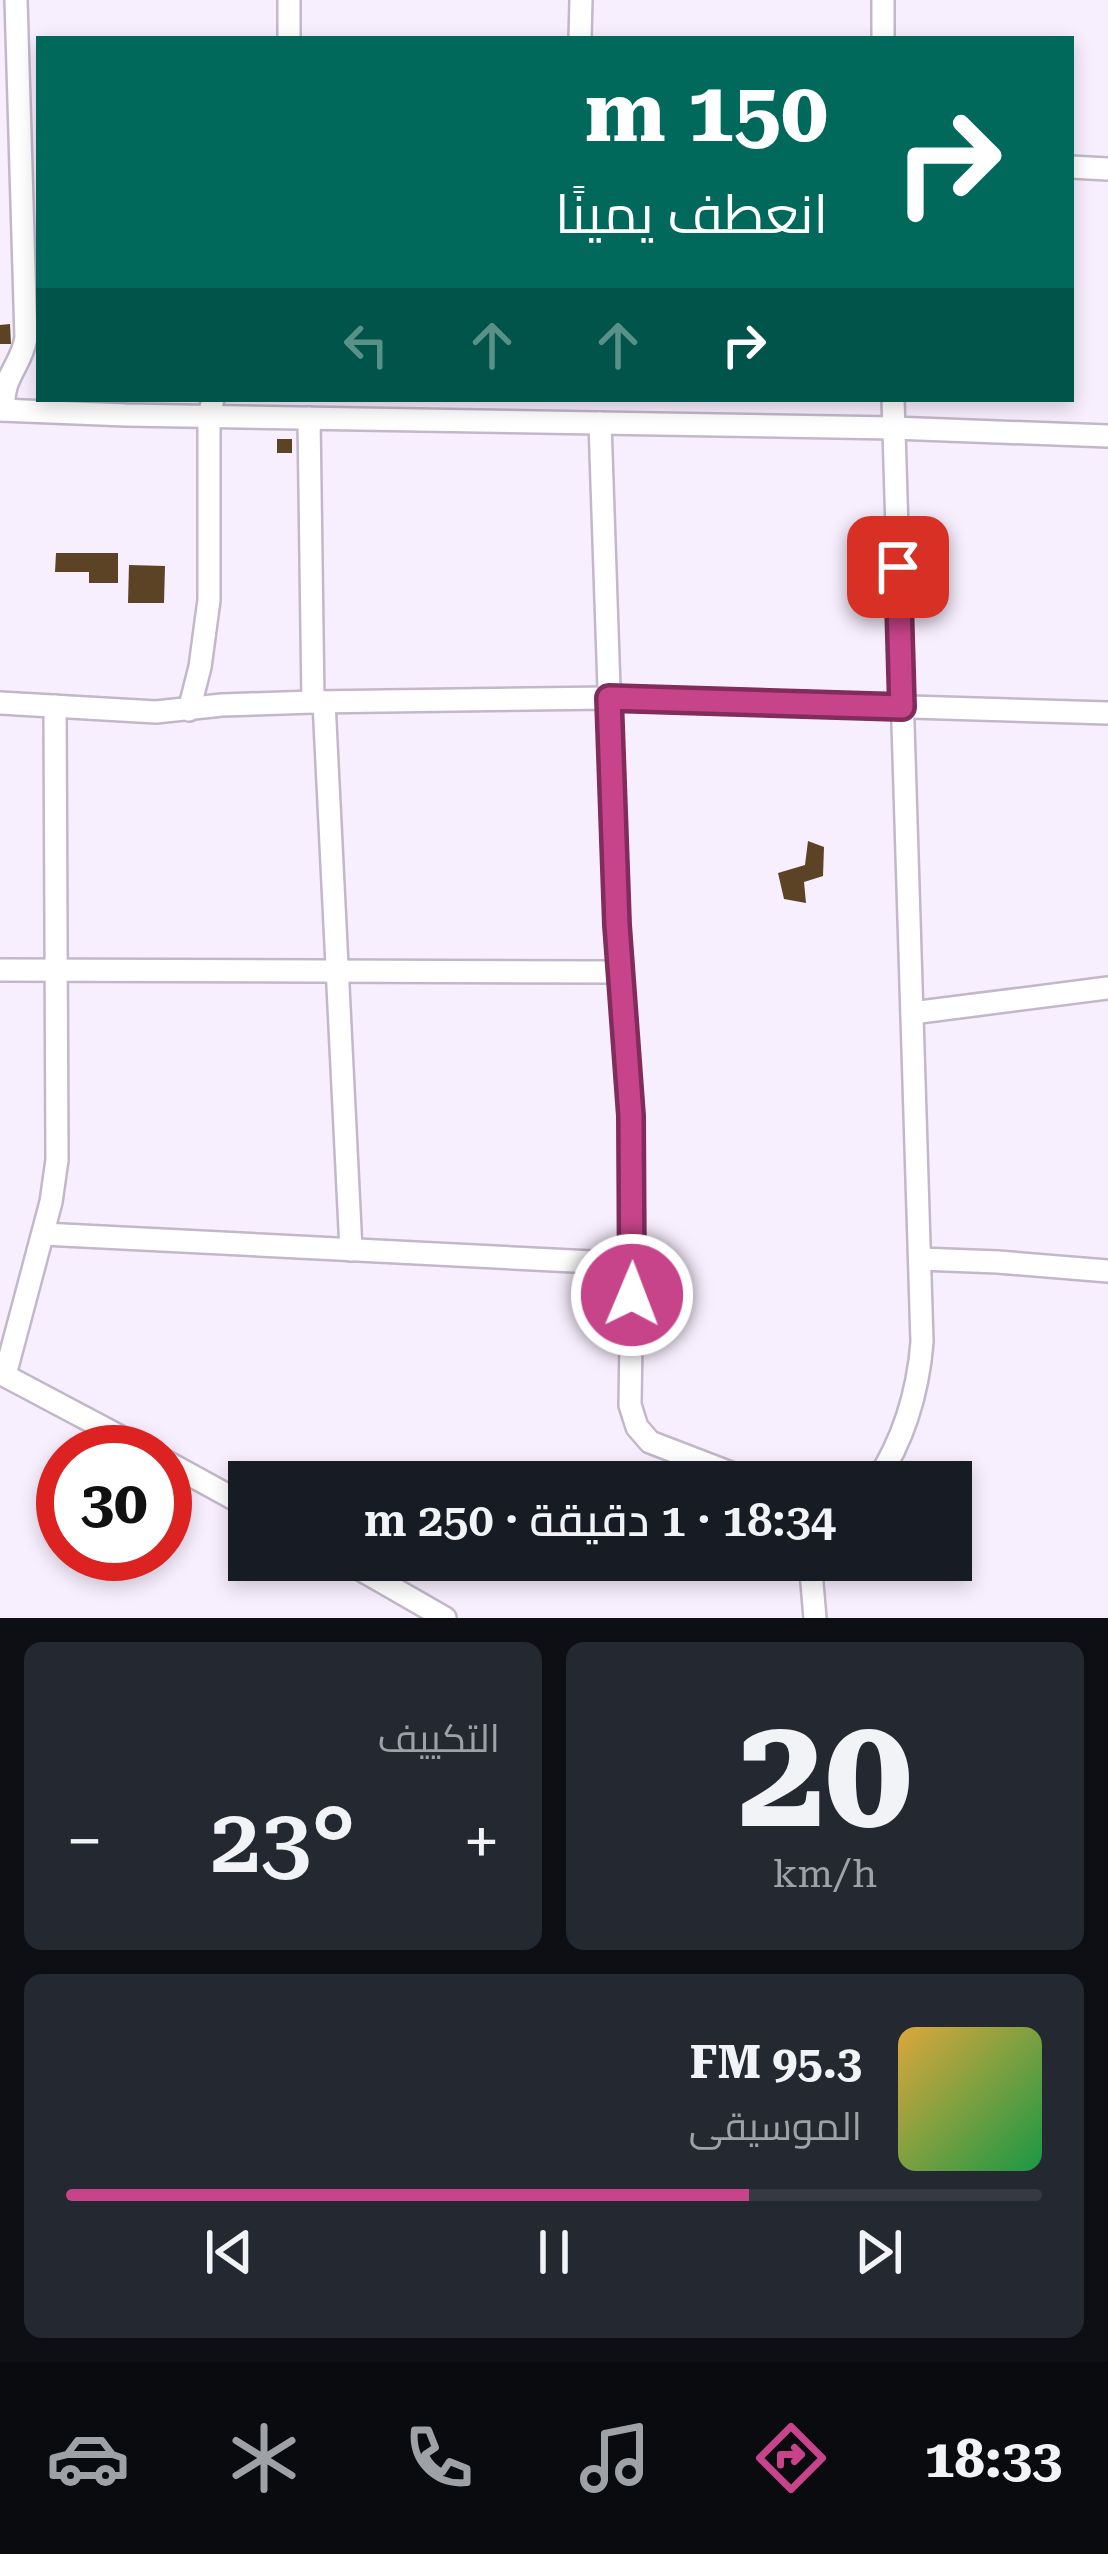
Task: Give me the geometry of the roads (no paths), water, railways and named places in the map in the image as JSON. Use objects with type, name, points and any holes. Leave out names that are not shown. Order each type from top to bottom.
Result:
[{"type":"street","points":[[16,0],[26,338],[5,385],[2,410],[211,408],[309,418],[585,415],[1108,436]]},
{"type":"street","points":[[289,0],[290,36]]},
{"type":"street","points":[[580,0],[580,36]]},
{"type":"street","points":[[883,0],[883,36]]},
{"type":"street","points":[[1074,166],[1108,169]]},
{"type":"street","points":[[888,1461],[915,1393],[922,1342],[892,402]]},
{"type":"street","points":[[189,710],[209,600],[211,408]]},
{"type":"street","points":[[585,415],[609,698],[617,925],[631,1116],[630,1406],[643,1436],[658,1447],[696,1461]]},
{"type":"street","points":[[309,418],[319,702],[351,1250]]},
{"type":"street","points":[[0,703],[116,712],[319,702],[609,698],[1108,713]]},
{"type":"street","points":[[55,706],[57,1160],[43,1234],[2,1374],[98,1425]]},
{"type":"street","points":[[0,970],[621,972]]},
{"type":"street","points":[[912,1013],[1108,988]]},
{"type":"street","points":[[43,1234],[632,1264]]},
{"type":"street","points":[[920,1259],[1108,1271]]},
{"type":"street","points":[[192,1476],[228,1496]]},
{"type":"street","points":[[381,1581],[446,1618]]},
{"type":"street","points":[[812,1581],[815,1618]]}]
